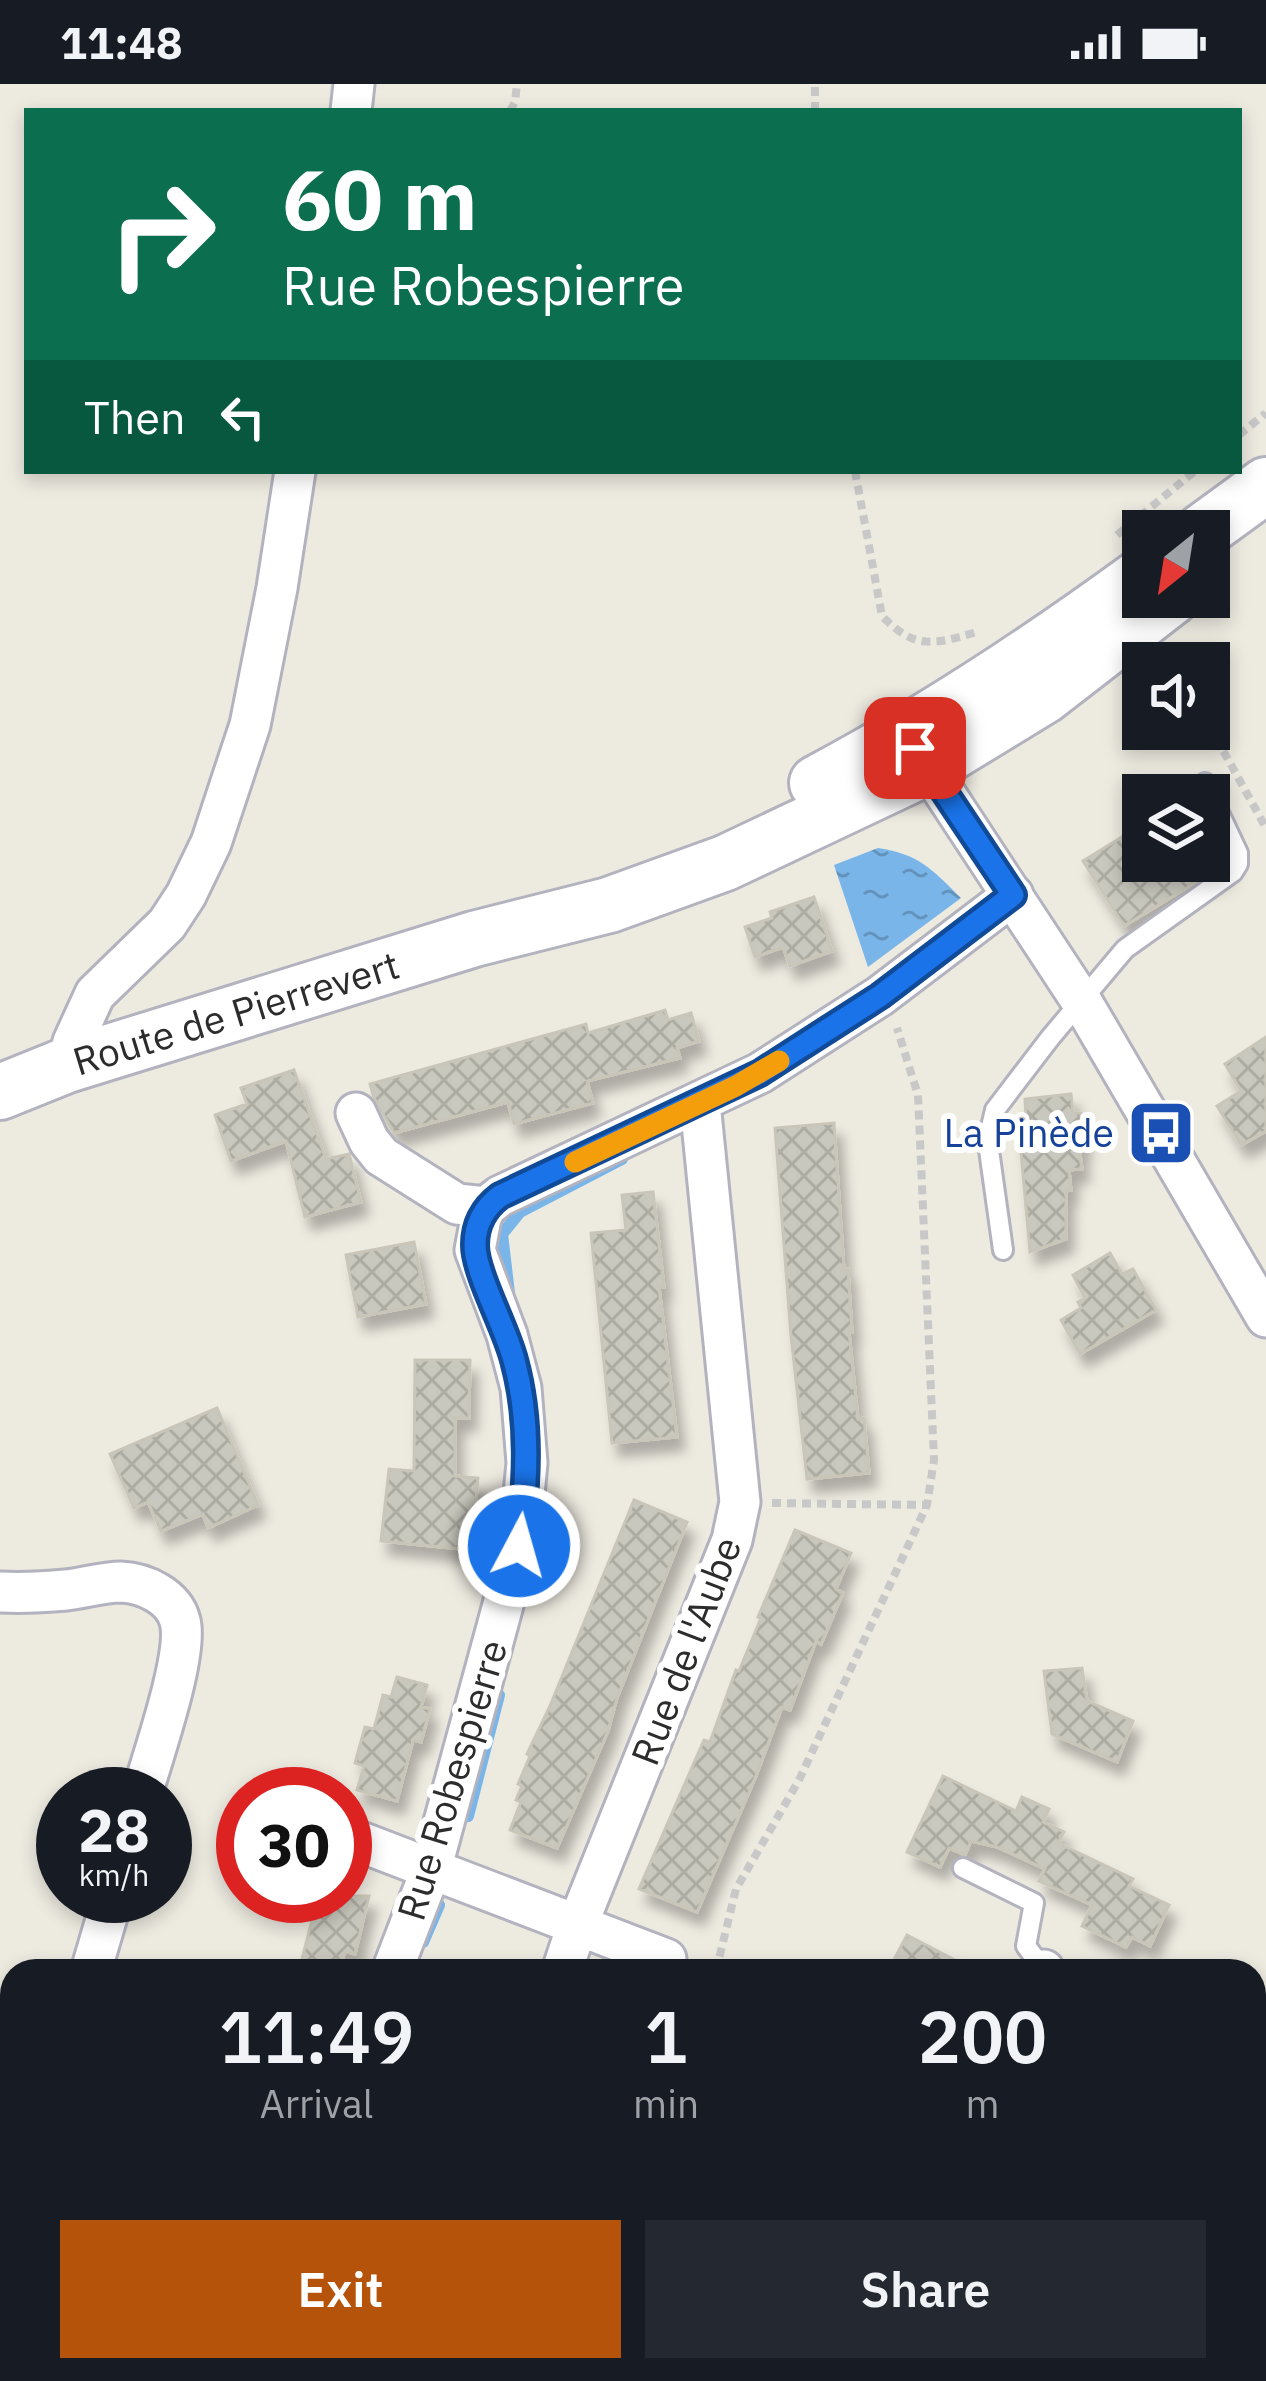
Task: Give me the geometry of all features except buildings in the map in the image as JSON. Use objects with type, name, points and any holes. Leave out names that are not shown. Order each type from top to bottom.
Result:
[{"type":"main road","points":[[1230,511],[1266,484]]},
{"type":"main road","points":[[1230,554],[1266,526]]},
{"type":"main road","points":[[911,753],[1079,621],[1122,563]]},
{"type":"main road","points":[[911,753],[1044,696],[1145,618]]},
{"type":"main road","name":"Route de Pierrevert","points":[[474,939],[700,840],[838,772],[911,753]]},
{"type":"main road","name":"Route de Pierrevert","points":[[0,1092],[67,1065],[474,939],[609,905],[725,863],[911,753]]},
{"type":"street","points":[[67,1065],[95,994],[167,924],[211,843],[250,725],[295,474]]},
{"type":"street","points":[[911,753],[1013,895],[1082,1002],[1266,1317]]},
{"type":"street","points":[[356,1113],[381,1156],[457,1204],[486,1208],[500,1196],[760,1073],[880,996],[1013,895]]},
{"type":"street","name":"Rue de l'Aube","points":[[566,1959],[732,1540],[740,1502],[700,1103]]},
{"type":"street","name":"Rue Robespierre","points":[[397,1959],[431,1870],[513,1571],[525,1486],[521,1388],[475,1250],[486,1208]]},
{"type":"street","points":[[0,1592],[124,1582],[151,1590],[174,1607],[180,1621],[180,1649],[150,1767]]},
{"type":"street","points":[[372,1847],[666,1959]]},
{"type":"street","points":[[94,1959],[104,1923]]},
{"type":"lane","points":[[1230,836],[1238,853],[1238,864],[1230,874]]},
{"type":"lane","points":[[1003,1250],[989,1150],[995,1110],[1126,949],[1219,882]]},
{"type":"lane","points":[[963,1868],[1034,1903],[1026,1946],[1036,1959]]},
{"type":"path","points":[[1242,432],[1266,412]]},
{"type":"path","points":[[856,474],[881,616],[918,643],[938,643],[983,631]]},
{"type":"path","points":[[1164,510],[1193,474]]},
{"type":"path","points":[[1223,750],[1266,828]]},
{"type":"path","points":[[719,1959],[736,1889],[799,1780],[927,1505],[934,1460],[918,1095],[902,1037],[880,996]]},
{"type":"path","points":[[740,1502],[927,1505]]},
{"type":"water","points":[[878,848],[924,865],[961,898],[868,967],[834,865]]},
{"type":"waterway","points":[[509,1293],[502,1234],[520,1212],[622,1159]]},
{"type":"waterway","points":[[468,1816],[499,1695]]},
{"type":"waterway","points":[[423,1942],[439,1905]]},
{"type":"slow traffic","points":[[575,1162],[779,1061]]},
{"type":"place","name":"La Pinède","points":[[1161,1133]]},
{"type":"route","points":[[519,1546],[527,1463],[521,1388],[475,1250],[481,1218],[500,1196],[760,1073],[880,996],[1013,895],[915,748]]}]
